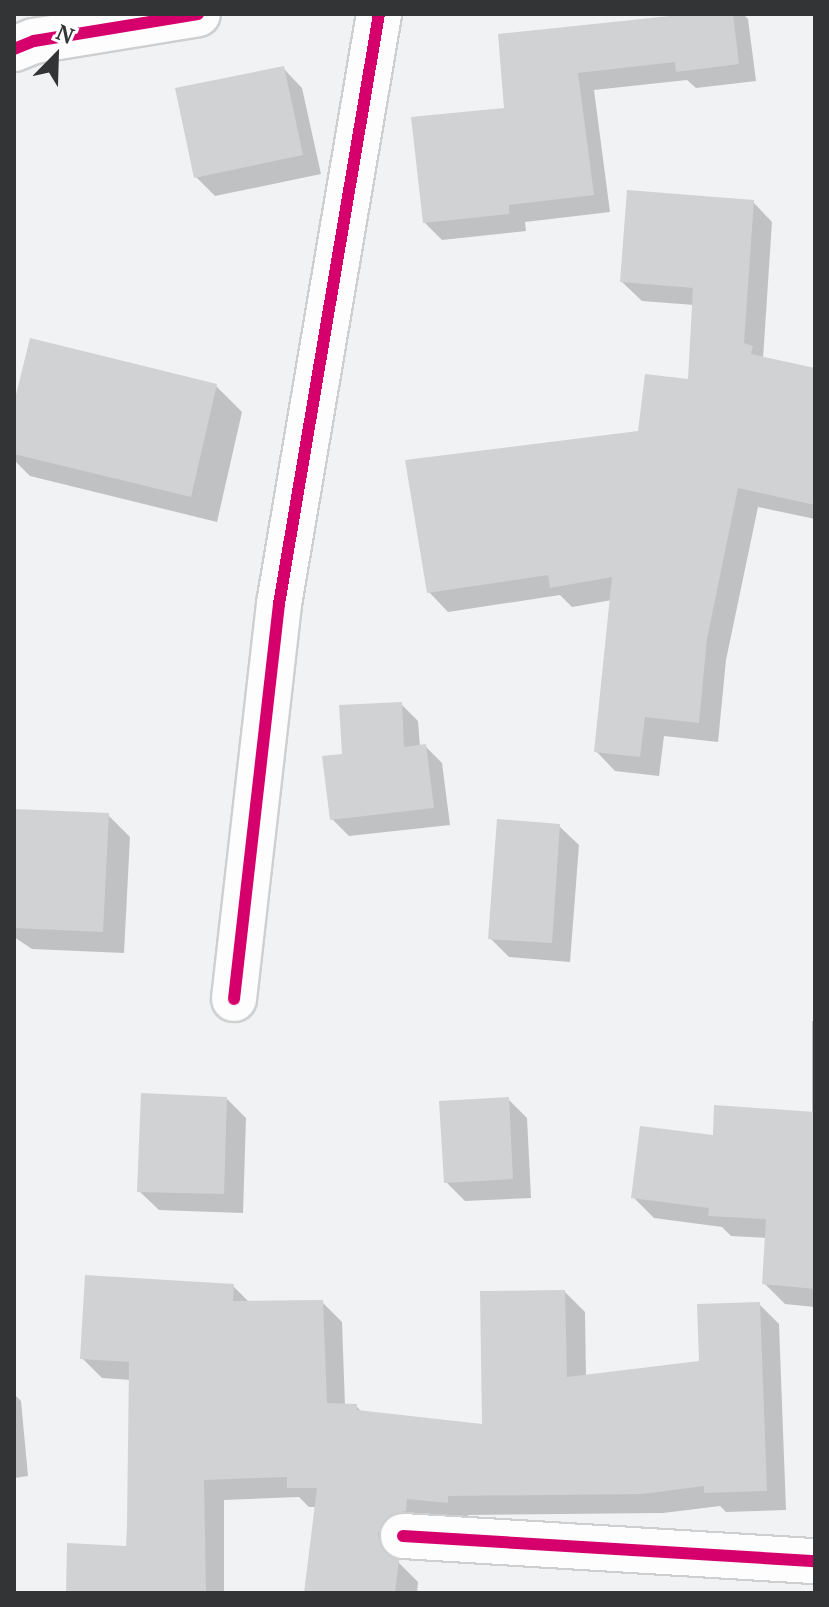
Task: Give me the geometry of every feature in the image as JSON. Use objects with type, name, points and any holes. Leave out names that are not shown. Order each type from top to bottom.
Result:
[{"type":"street","points":[[14,49],[34,41],[198,14]]},
{"type":"street","points":[[234,999],[279,604],[379,14]]},
{"type":"street","points":[[403,1536],[815,1561]]},
{"type":"building","points":[[689,14],[733,14],[739,64],[676,72],[675,62],[578,73],[594,195],[509,205],[509,214],[423,223],[411,117],[504,108],[498,34]]},
{"type":"building","points":[[284,66],[303,155],[194,178],[175,88]]},
{"type":"building","points":[[627,190],[754,200],[744,343],[753,346],[751,354],[815,368],[815,505],[738,488],[707,639],[699,723],[645,717],[640,757],[594,752],[612,577],[550,588],[548,575],[427,593],[405,460],[638,431],[645,374],[688,379],[693,288],[620,282]]},
{"type":"building","points":[[30,338],[217,384],[191,497],[14,454],[14,403]]},
{"type":"building","points":[[402,702],[404,747],[426,744],[434,808],[330,820],[322,756],[342,754],[339,705]]},
{"type":"building","points":[[14,809],[109,813],[103,932],[14,928]]},
{"type":"building","points":[[497,819],[560,824],[552,943],[488,939]]},
{"type":"building","points":[[141,1093],[227,1097],[224,1194],[137,1192]]},
{"type":"building","points":[[509,1097],[513,1179],[444,1183],[439,1101]]},
{"type":"building","points":[[714,1105],[815,1112],[815,1289],[762,1284],[766,1219],[708,1216],[709,1208],[631,1198],[640,1126],[713,1135]]},
{"type":"building","points":[[85,1275],[234,1284],[233,1301],[323,1300],[327,1403],[357,1404],[357,1410],[482,1424],[480,1291],[565,1290],[567,1377],[699,1361],[697,1304],[760,1302],[767,1491],[704,1493],[704,1486],[642,1494],[448,1496],[448,1503],[407,1499],[406,1511],[391,1514],[382,1523],[378,1534],[381,1548],[399,1560],[395,1593],[304,1593],[317,1488],[287,1488],[287,1477],[204,1480],[206,1593],[66,1593],[67,1543],[126,1546],[129,1362],[80,1359]]},
{"type":"cycle path","points":[[14,49],[34,41],[198,14]]},
{"type":"cycle path","points":[[234,999],[279,604],[379,14]]},
{"type":"cycle path","points":[[403,1536],[815,1561]]}]
